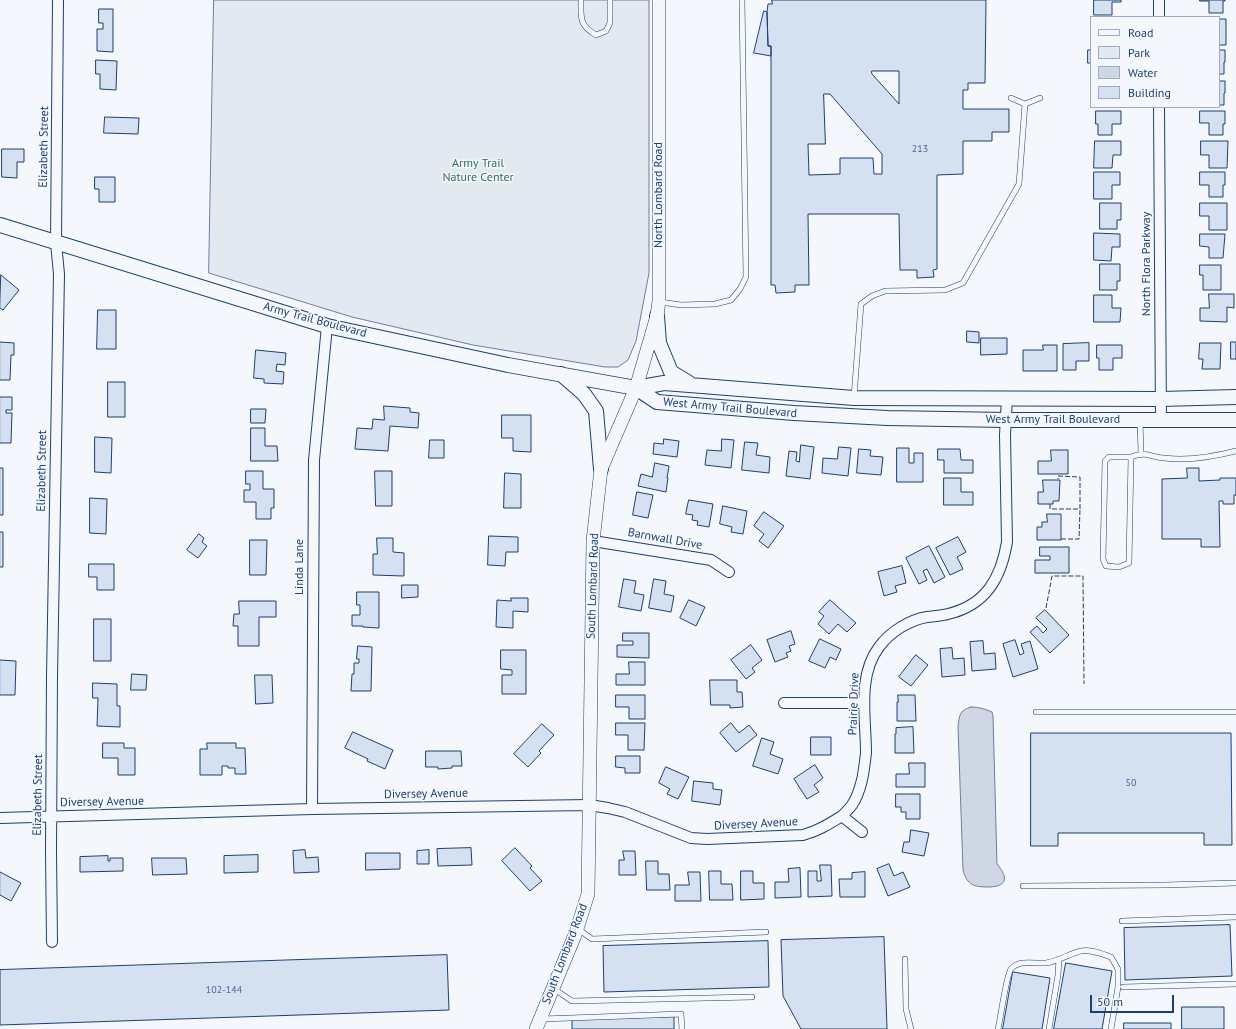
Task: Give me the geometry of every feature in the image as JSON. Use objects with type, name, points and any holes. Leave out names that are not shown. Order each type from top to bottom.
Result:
[{"type":"main road","name":"Army Trail Boulevard","points":[[0,225],[328,326],[508,365],[636,388]]},
{"type":"main road","points":[[657,316],[658,343],[671,372],[691,385]]},
{"type":"main road","points":[[561,374],[584,394],[596,411],[601,469]]},
{"type":"main road","name":"West Army Trail Boulevard","points":[[636,388],[664,383],[854,398],[1161,399],[1236,397]]},
{"type":"main road","name":"West Army Trail Boulevard","points":[[636,388],[657,402],[747,410],[888,418],[1140,421],[1236,420]]},
{"type":"main road","points":[[852,416],[854,398]]},
{"type":"street","name":"Elizabeth Street","points":[[52,942],[51,816],[59,274],[56,243],[58,0]]},
{"type":"street","name":"North Lombard Road","points":[[636,388],[657,316],[659,302],[659,0]]},
{"type":"street","points":[[1159,0],[1159,16]]},
{"type":"street","name":"North Flora Parkway","points":[[1159,108],[1161,421]]},
{"type":"street","name":"Linda Lane","points":[[312,809],[314,460],[328,326]]},
{"type":"street","name":"South Lombard Road","points":[[538,1024],[577,928],[588,894],[593,540],[601,469],[636,388]]},
{"type":"street","name":"Prairie Drive","points":[[842,816],[853,804],[860,789],[866,754],[864,703],[866,682],[870,663],[879,647],[900,628],[912,621],[961,610],[974,603],[988,592],[1004,559],[1006,542],[1007,398]]},
{"type":"street","name":"Barnwall Drive","points":[[593,540],[711,560],[729,572]]},
{"type":"street","points":[[784,703],[864,703]]},
{"type":"street","name":"Diversey Avenue","points":[[0,818],[589,799],[608,808],[625,812],[691,838],[707,840],[803,835],[815,832],[842,816]]},
{"type":"street","points":[[842,816],[862,832]]},
{"type":"lane","points":[[581,0],[581,20],[587,30],[596,35],[606,31],[610,23],[610,0]]},
{"type":"lane","points":[[659,302],[681,305],[716,304],[731,300],[740,289],[746,277],[742,0]]},
{"type":"lane","points":[[1011,98],[1025,104],[1040,98]]},
{"type":"lane","points":[[854,398],[861,304],[872,296],[885,291],[945,290],[962,283],[1019,184],[1025,104]]},
{"type":"lane","points":[[1140,421],[1141,453]]},
{"type":"lane","points":[[1131,457],[1129,563],[1119,567],[1106,566],[1102,559],[1105,461],[1109,457],[1131,457],[1141,453],[1163,458],[1187,459],[1217,456],[1236,451]]},
{"type":"lane","points":[[1036,712],[1236,712]]},
{"type":"lane","points":[[1023,886],[1236,883]]},
{"type":"lane","points":[[1122,921],[1236,918]]},
{"type":"lane","points":[[577,928],[592,939],[766,932]]},
{"type":"lane","points":[[998,1029],[1008,976],[1013,967],[1018,964],[1047,963],[1082,951],[1099,952],[1111,957],[1118,969],[1118,987],[1112,1029]]},
{"type":"lane","points":[[905,958],[906,1009],[911,1029]]},
{"type":"lane","points":[[1049,1029],[1059,960]]},
{"type":"lane","points":[[1123,987],[1236,984]]},
{"type":"lane","points":[[553,989],[572,1001],[752,997]]},
{"type":"lane","points":[[538,1024],[681,1014],[682,1029]]},
{"type":"green space","name":"Army Trail Nature Center","points":[[214,0],[649,0],[649,273],[636,341],[628,360],[618,367],[605,367],[473,345],[352,317],[209,273]]},
{"type":"water","points":[[971,707],[992,712],[993,716],[997,864],[1003,873],[1004,880],[1001,885],[990,887],[980,887],[972,884],[967,879],[963,870],[958,726],[962,712]]},
{"type":"building","points":[[772,0],[986,0],[985,83],[968,83],[968,90],[963,90],[963,109],[1009,109],[1009,132],[992,132],[992,141],[963,141],[963,174],[937,175],[937,269],[933,270],[934,277],[917,278],[917,270],[900,270],[899,214],[808,214],[809,285],[795,285],[795,292],[776,293],[775,285],[771,285],[771,46],[768,46],[767,12],[768,4],[772,4]],"holes":[[[872,71],[899,71],[899,104],[872,74]],[[824,94],[830,94],[882,154],[882,174],[874,174],[873,158],[840,158],[840,174],[809,175],[808,144],[825,144]]]},
{"type":"building","points":[[1094,0],[1121,0],[1121,2],[1112,2],[1112,15],[1094,15]]},
{"type":"building","points":[[1200,0],[1225,0],[1223,1],[1223,13],[1209,13],[1209,1]]},
{"type":"building","points":[[99,9],[113,9],[113,52],[97,51],[97,29],[103,29],[103,23],[99,23]]},
{"type":"building","points":[[764,11],[767,12],[768,46],[771,46],[771,56],[754,53]]},
{"type":"building","points":[[1220,19],[1226,19],[1226,45],[1220,45]]},
{"type":"building","points":[[1088,50],[1090,50],[1090,63],[1088,63]]},
{"type":"building","points":[[1220,50],[1225,50],[1224,74],[1220,74]]},
{"type":"building","points":[[96,60],[117,61],[116,90],[100,89],[100,74],[96,74]]},
{"type":"building","points":[[1220,81],[1225,81],[1224,105],[1220,105]]},
{"type":"building","points":[[1096,111],[1121,111],[1121,124],[1112,124],[1112,135],[1098,135]]},
{"type":"building","points":[[1200,111],[1225,111],[1223,135],[1209,135],[1209,123],[1200,123]]},
{"type":"building","points":[[105,117],[139,118],[138,134],[104,133]]},
{"type":"building","points":[[1095,141],[1121,141],[1121,155],[1113,155],[1112,168],[1094,168]]},
{"type":"building","points":[[1201,141],[1228,141],[1227,168],[1209,168],[1209,155],[1201,155]]},
{"type":"building","points":[[2,149],[24,149],[24,162],[17,162],[17,178],[2,177]]},
{"type":"building","points":[[1094,172],[1120,172],[1120,185],[1112,185],[1112,199],[1094,199]]},
{"type":"building","points":[[1200,172],[1225,172],[1223,197],[1209,197],[1209,185],[1200,185]]},
{"type":"building","points":[[95,177],[115,177],[115,202],[99,202],[99,189],[95,189]]},
{"type":"building","points":[[1100,203],[1121,203],[1121,220],[1117,220],[1117,229],[1100,229]]},
{"type":"building","points":[[1200,203],[1227,203],[1227,230],[1209,230],[1209,216],[1200,216]]},
{"type":"building","points":[[1094,233],[1120,234],[1120,247],[1112,247],[1111,261],[1094,260]]},
{"type":"building","points":[[1200,234],[1225,234],[1223,258],[1209,258],[1209,247],[1200,246]]},
{"type":"building","points":[[1100,264],[1120,264],[1120,281],[1117,281],[1117,290],[1100,290]]},
{"type":"building","points":[[1200,265],[1221,265],[1221,290],[1203,290],[1203,275],[1200,275]]},
{"type":"building","points":[[1,275],[19,290],[3,310],[0,308]]},
{"type":"building","points":[[1209,294],[1234,294],[1234,308],[1227,307],[1227,322],[1200,321],[1200,308],[1209,308]]},
{"type":"building","points":[[1094,295],[1112,295],[1112,308],[1121,308],[1120,322],[1094,322]]},
{"type":"building","points":[[98,310],[116,310],[116,349],[97,349]]},
{"type":"building","points":[[967,331],[979,332],[979,343],[967,342]]},
{"type":"building","points":[[981,338],[1007,338],[1007,354],[981,355]]},
{"type":"building","points":[[0,342],[14,343],[14,355],[11,355],[10,380],[0,380]]},
{"type":"building","points":[[1231,342],[1236,342],[1236,359],[1231,359]]},
{"type":"building","points":[[1089,343],[1089,361],[1076,361],[1076,370],[1063,370],[1063,344]]},
{"type":"building","points":[[1200,343],[1221,343],[1220,369],[1202,369],[1203,359],[1199,359]]},
{"type":"building","points":[[1043,345],[1057,345],[1057,371],[1023,371],[1023,350],[1043,350]]},
{"type":"building","points":[[1097,345],[1122,345],[1122,358],[1113,358],[1113,370],[1099,370]]},
{"type":"building","points":[[256,350],[286,353],[285,365],[277,364],[276,371],[284,372],[283,384],[264,383],[264,379],[254,378]]},
{"type":"building","points":[[108,382],[125,382],[125,417],[108,417]]},
{"type":"building","points":[[0,397],[12,397],[12,410],[6,410],[6,413],[12,413],[11,443],[0,443]]},
{"type":"building","points":[[384,406],[410,408],[410,412],[419,413],[418,428],[390,426],[388,451],[355,449],[357,428],[372,429],[373,419],[384,420]]},
{"type":"building","points":[[251,409],[266,409],[265,423],[251,423]]},
{"type":"building","points":[[502,415],[531,415],[531,452],[513,451],[513,438],[502,438]]},
{"type":"building","points":[[251,428],[265,428],[265,446],[277,446],[278,461],[251,461]]},
{"type":"building","points":[[95,437],[112,438],[111,473],[95,472]]},
{"type":"building","points":[[664,439],[679,441],[677,457],[653,454],[654,443],[663,444]]},
{"type":"building","points":[[722,439],[734,440],[731,468],[705,465],[707,450],[721,451]]},
{"type":"building","points":[[430,440],[444,440],[444,458],[429,458]]},
{"type":"building","points":[[745,442],[758,443],[756,455],[770,457],[769,473],[742,470]]},
{"type":"building","points":[[801,445],[814,447],[810,479],[786,476],[789,451],[797,452],[796,461],[799,462]]},
{"type":"building","points":[[839,447],[851,448],[848,476],[822,473],[823,458],[837,459]]},
{"type":"building","points":[[897,448],[909,448],[909,463],[914,463],[914,453],[923,453],[923,482],[897,482]]},
{"type":"building","points":[[859,449],[871,450],[870,456],[883,457],[881,475],[857,473]]},
{"type":"building","points":[[938,449],[960,449],[961,460],[973,460],[973,473],[944,473],[944,460],[938,460]]},
{"type":"building","points":[[1051,450],[1068,450],[1068,474],[1038,474],[1038,461],[1051,461]]},
{"type":"building","points":[[655,463],[669,466],[666,492],[638,486],[641,474],[652,477]]},
{"type":"building","points":[[0,468],[3,468],[3,515],[0,515]]},
{"type":"building","points":[[1187,468],[1199,468],[1199,481],[1220,480],[1220,478],[1236,478],[1236,495],[1234,495],[1234,504],[1223,504],[1223,501],[1219,501],[1220,547],[1201,547],[1201,539],[1162,539],[1162,479],[1187,478]]},
{"type":"building","points":[[246,471],[263,471],[263,489],[274,489],[274,508],[271,508],[271,519],[256,519],[256,502],[244,502],[244,490],[250,490],[250,484],[246,484]]},
{"type":"building","points":[[375,471],[392,471],[392,506],[376,506]]},
{"type":"building","points":[[505,473],[521,474],[521,508],[504,508]]},
{"type":"building","points":[[944,478],[961,478],[961,492],[973,492],[973,505],[944,505]]},
{"type":"building","points":[[1043,480],[1060,480],[1059,501],[1053,501],[1053,504],[1038,504],[1038,492],[1043,492]]},
{"type":"building","points":[[637,492],[653,495],[648,518],[633,515]]},
{"type":"building","points":[[90,498],[107,499],[106,534],[90,533]]},
{"type":"building","points":[[689,500],[713,504],[709,527],[697,525],[698,521],[692,520],[693,515],[686,514]]},
{"type":"building","points":[[723,506],[747,511],[743,534],[731,532],[732,527],[720,524]]},
{"type":"building","points":[[764,512],[784,526],[768,548],[759,541],[764,534],[754,526]]},
{"type":"building","points":[[1047,514],[1061,514],[1061,540],[1037,540],[1037,527],[1042,527],[1042,522],[1047,522]]},
{"type":"building","points":[[0,532],[3,532],[3,567],[0,567]]},
{"type":"building","points":[[199,534],[204,538],[202,542],[207,546],[198,558],[187,550]]},
{"type":"building","points":[[489,536],[518,537],[518,552],[506,552],[505,566],[488,565]]},
{"type":"building","points":[[958,537],[966,552],[957,557],[963,569],[950,575],[936,548]]},
{"type":"building","points":[[377,538],[393,538],[393,552],[404,553],[404,576],[373,575],[373,554],[377,554]]},
{"type":"building","points":[[250,540],[267,540],[266,575],[250,575]]},
{"type":"building","points":[[929,546],[945,577],[934,583],[927,569],[923,571],[927,580],[919,584],[906,558]]},
{"type":"building","points":[[1040,547],[1069,547],[1069,573],[1035,573],[1035,560],[1050,560],[1050,556],[1040,556]]},
{"type":"building","points":[[89,564],[114,564],[114,590],[97,590],[97,577],[89,577]]},
{"type":"building","points":[[902,566],[906,583],[895,586],[897,592],[884,596],[878,572]]},
{"type":"building","points":[[624,579],[636,581],[634,593],[644,595],[641,611],[619,607]]},
{"type":"building","points":[[654,579],[666,581],[664,594],[674,596],[671,612],[649,608]]},
{"type":"building","points":[[402,585],[418,585],[418,597],[402,598]]},
{"type":"building","points":[[357,592],[379,592],[379,628],[352,626],[352,615],[360,615],[360,605],[357,605]]},
{"type":"building","points":[[511,598],[528,598],[528,612],[513,611],[513,628],[496,627],[497,600],[511,601]]},
{"type":"building","points":[[689,600],[705,607],[696,626],[680,618]]},
{"type":"building","points":[[830,600],[856,623],[847,632],[838,624],[829,634],[818,624],[824,616],[819,612]]},
{"type":"building","points":[[239,601],[276,601],[276,617],[259,617],[259,646],[238,646],[238,626],[233,626],[234,614],[239,614]]},
{"type":"building","points":[[1045,610],[1069,635],[1050,653],[1030,632],[1037,626],[1043,633],[1047,629],[1036,618]]},
{"type":"building","points":[[94,619],[111,619],[111,661],[94,661]]},
{"type":"building","points":[[791,631],[795,644],[789,646],[791,651],[786,653],[788,657],[775,662],[767,640]]},
{"type":"building","points":[[623,633],[649,633],[649,658],[617,657],[617,645],[633,645],[633,641],[623,641]]},
{"type":"building","points":[[820,639],[841,649],[836,660],[830,657],[825,668],[809,661]]},
{"type":"building","points":[[1015,640],[1020,655],[1024,653],[1021,644],[1030,641],[1038,669],[1013,677],[1003,644]]},
{"type":"building","points":[[983,641],[984,654],[995,653],[996,669],[972,671],[970,642]]},
{"type":"building","points":[[751,645],[762,660],[752,668],[755,672],[746,679],[731,660]]},
{"type":"building","points":[[358,646],[372,647],[371,691],[351,691],[354,663],[359,663],[359,659],[357,659]]},
{"type":"building","points":[[952,648],[953,659],[964,658],[965,675],[942,677],[940,649]]},
{"type":"building","points":[[501,650],[526,650],[526,694],[502,694],[502,675],[512,675],[512,670],[501,669]]},
{"type":"building","points":[[916,655],[928,665],[911,686],[899,677]]},
{"type":"building","points":[[0,660],[16,661],[15,695],[0,695]]},
{"type":"building","points":[[629,662],[645,662],[645,685],[616,685],[616,674],[629,674]]},
{"type":"building","points":[[132,674],[147,675],[146,690],[131,690]]},
{"type":"building","points":[[255,675],[272,675],[273,703],[256,704]]},
{"type":"building","points":[[710,680],[737,680],[737,692],[742,692],[743,707],[730,708],[730,705],[711,705]]},
{"type":"building","points":[[93,683],[117,684],[117,706],[120,706],[120,727],[97,726],[98,698],[93,698]]},
{"type":"building","points":[[616,695],[645,695],[645,719],[629,719],[629,707],[616,707]]},
{"type":"building","points":[[898,695],[915,695],[916,721],[897,721]]},
{"type":"building","points":[[616,723],[645,723],[644,750],[628,750],[628,735],[616,735]]},
{"type":"building","points":[[731,723],[739,733],[749,725],[757,735],[736,752],[720,733]]},
{"type":"building","points":[[542,724],[554,735],[539,751],[541,753],[528,767],[514,754]]},
{"type":"building","points":[[913,727],[914,753],[895,753],[896,728]]},
{"type":"building","points":[[353,732],[393,750],[385,769],[367,761],[368,759],[345,748]]},
{"type":"building","points":[[1031,733],[1231,733],[1232,845],[1204,845],[1204,833],[1058,833],[1058,846],[1031,846]]},
{"type":"building","points":[[811,737],[831,737],[831,755],[811,755]]},
{"type":"building","points":[[762,738],[774,742],[770,754],[783,759],[778,774],[753,766]]},
{"type":"building","points":[[103,743],[124,743],[124,748],[135,748],[135,775],[118,775],[118,758],[103,758]]},
{"type":"building","points":[[207,743],[236,743],[236,748],[245,748],[246,774],[235,774],[235,768],[222,766],[222,775],[200,775],[200,749],[207,749]]},
{"type":"building","points":[[426,751],[461,751],[462,766],[452,766],[452,768],[438,769],[438,767],[426,767]]},
{"type":"building","points":[[616,756],[640,756],[640,773],[625,773],[625,768],[616,767]]},
{"type":"building","points":[[909,763],[925,763],[925,787],[896,787],[896,774],[909,774]]},
{"type":"building","points":[[815,765],[823,778],[814,785],[819,792],[807,799],[794,779]]},
{"type":"building","points":[[666,767],[689,777],[678,799],[667,794],[670,789],[659,783]]},
{"type":"building","points":[[694,781],[713,783],[713,789],[722,790],[720,805],[692,801]]},
{"type":"building","points":[[896,794],[920,794],[920,819],[906,819],[906,812],[901,812],[901,807],[896,807]]},
{"type":"building","points":[[911,830],[929,833],[924,856],[902,852],[904,842],[909,842]]},
{"type":"building","points":[[471,848],[472,865],[438,866],[437,849]]},
{"type":"building","points":[[515,848],[532,866],[530,868],[542,881],[530,891],[502,861]]},
{"type":"building","points":[[305,850],[306,858],[318,857],[319,872],[294,873],[293,851]]},
{"type":"building","points":[[429,850],[429,864],[417,864],[417,851]]},
{"type":"building","points":[[623,851],[635,851],[636,875],[619,875],[619,860],[624,860]]},
{"type":"building","points":[[366,853],[400,853],[400,869],[366,870]]},
{"type":"building","points":[[258,855],[258,872],[224,873],[224,856]]},
{"type":"building","points":[[108,856],[108,861],[110,861],[110,858],[123,858],[123,871],[80,872],[80,857]]},
{"type":"building","points":[[152,858],[186,858],[187,874],[153,875]]},
{"type":"building","points":[[646,861],[658,861],[658,874],[669,874],[670,890],[647,890]]},
{"type":"building","points":[[889,864],[894,876],[903,872],[910,887],[888,896],[877,869]]},
{"type":"building","points":[[820,865],[831,865],[832,896],[808,897],[808,871],[817,871],[817,881],[821,881]]},
{"type":"building","points":[[800,868],[801,897],[775,898],[775,882],[789,882],[788,869]]},
{"type":"building","points":[[709,871],[721,871],[721,884],[732,884],[733,900],[710,900]]},
{"type":"building","points":[[741,871],[753,871],[753,883],[764,883],[764,899],[741,900]]},
{"type":"building","points":[[0,872],[21,883],[11,901],[0,895]]},
{"type":"building","points":[[688,872],[700,872],[701,901],[675,901],[675,885],[689,885]]},
{"type":"building","points":[[865,872],[865,897],[840,897],[839,879],[852,879],[852,873]]},
{"type":"building","points":[[1230,925],[1232,976],[1125,980],[1124,928]]},
{"type":"building","points":[[884,937],[887,1029],[801,1029],[783,996],[781,940]]},
{"type":"building","points":[[768,941],[769,987],[604,992],[603,946]]},
{"type":"building","points":[[447,955],[449,1010],[0,1025],[0,970]]},
{"type":"building","points":[[1066,963],[1112,971],[1102,1029],[1054,1029]]},
{"type":"building","points":[[1013,972],[1050,978],[1042,1029],[1003,1029]]},
{"type":"building","points":[[1182,1007],[1224,1007],[1224,1029],[1182,1029]]},
{"type":"building","points":[[674,1017],[674,1029],[572,1029],[572,1020]]},
{"type":"building","points":[[1124,1023],[1171,1023],[1171,1029],[1124,1029]]},
{"type":"fence","points":[[1050,504],[1050,509],[1080,509],[1080,477],[1058,476],[1058,479]]},
{"type":"fence","points":[[1061,539],[1079,539],[1080,509]]},
{"type":"fence","points":[[1046,608],[1052,576],[1083,576],[1084,684]]}]
